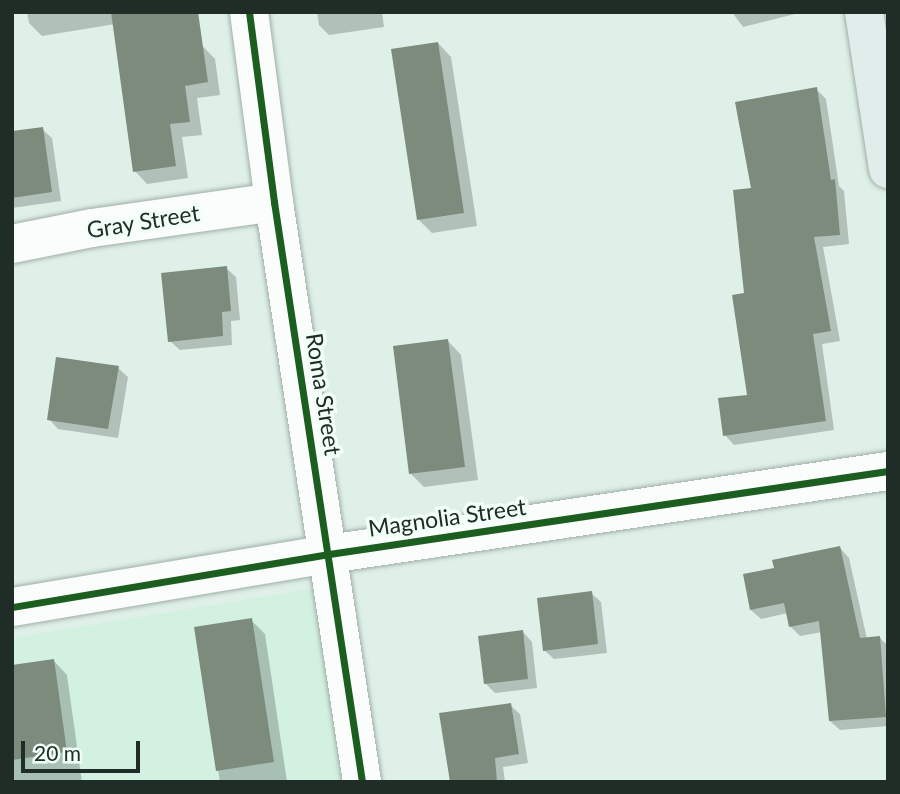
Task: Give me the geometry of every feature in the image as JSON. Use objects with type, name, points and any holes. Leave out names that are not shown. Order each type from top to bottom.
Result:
[{"type":"main road","points":[[864,12],[888,169]]},
{"type":"street","name":"Roma Street","points":[[249,12],[274,202],[362,782]]},
{"type":"street","name":"Gray Street","points":[[12,244],[92,228],[274,202]]},
{"type":"street","name":"Magnolia Street","points":[[12,607],[329,554],[888,471]]},
{"type":"shaded area","points":[[323,587],[357,782],[12,782],[12,638]]},
{"type":"building","points":[[111,12],[198,12],[208,82],[185,86],[190,122],[170,124],[176,166],[133,172]]},
{"type":"building","points":[[438,42],[464,213],[417,220],[391,49]]},
{"type":"building","points":[[817,87],[831,180],[835,179],[840,235],[814,237],[831,331],[813,334],[826,421],[723,436],[718,398],[747,395],[732,295],[744,293],[733,190],[751,188],[735,102]]},
{"type":"building","points":[[43,127],[52,192],[12,198],[12,131]]},
{"type":"building","points":[[227,266],[231,311],[222,312],[223,336],[168,342],[161,273]]},
{"type":"building","points":[[448,339],[465,467],[409,474],[393,346]]},
{"type":"building","points":[[56,357],[119,366],[108,429],[47,420]]},
{"type":"building","points":[[840,546],[860,638],[880,636],[886,717],[829,721],[819,621],[789,627],[784,603],[750,610],[743,574],[774,568],[772,560]]},
{"type":"building","points":[[592,591],[598,644],[543,651],[537,598]]},
{"type":"building","points":[[252,618],[274,762],[216,771],[194,627]]},
{"type":"building","points":[[523,630],[528,679],[484,684],[478,636]]},
{"type":"building","points":[[54,659],[67,752],[12,760],[12,665]]},
{"type":"building","points":[[511,703],[519,754],[495,758],[497,782],[450,782],[439,713]]},
{"type":"cycle path","points":[[249,12],[274,202],[362,782]]},
{"type":"cycle path","points":[[12,607],[329,554],[888,471]]}]
